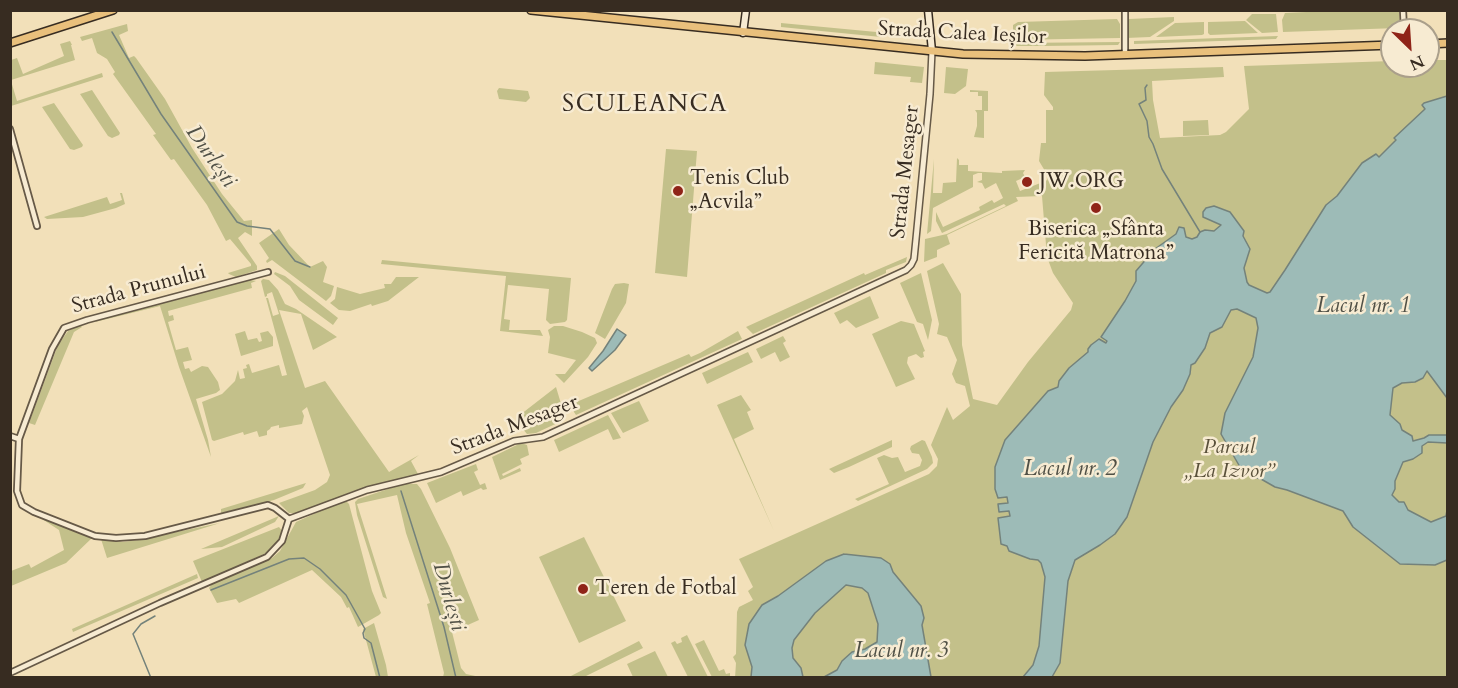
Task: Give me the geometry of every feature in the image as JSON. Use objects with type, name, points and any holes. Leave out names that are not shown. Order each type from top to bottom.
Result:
[{"type":"main road","points":[[10,43],[113,10]]},
{"type":"main road","name":"Strada Calea Ieșilor","points":[[531,10],[963,54],[1034,56],[1380,45]]},
{"type":"main road","points":[[743,33],[746,10]]},
{"type":"main road","points":[[928,10],[932,51]]},
{"type":"street","points":[[1125,10],[1125,54]]},
{"type":"street","name":"Strada Mesager","points":[[289,519],[375,488],[441,472],[514,441],[543,437],[906,270],[914,259],[932,51]]},
{"type":"street","points":[[10,129],[37,226]]},
{"type":"street","name":"Strada Prunului","points":[[19,439],[52,349],[64,328],[268,272]]},
{"type":"street","points":[[10,436],[19,439],[17,491],[22,505],[95,536],[116,538],[145,536],[268,505],[276,508],[289,519],[282,541],[267,557],[160,603],[10,674]]},
{"type":"green space","points":[[1349,10],[1399,11],[1399,18],[1380,18],[1380,29],[1283,32],[1282,20],[1285,13]]},
{"type":"green space","points":[[1252,14],[1276,14],[1278,32],[1262,33],[1246,20]]},
{"type":"green space","points":[[1174,17],[1174,21],[1150,37],[1126,38],[1129,19]]},
{"type":"green space","points":[[1117,19],[1120,24],[1120,38],[1013,40],[1013,25],[1018,22]]},
{"type":"green space","points":[[1245,21],[1258,33],[1210,35],[1208,33],[1208,22]]},
{"type":"green space","points":[[1204,22],[1204,34],[1202,35],[1156,37],[1175,23]]},
{"type":"green space","points":[[781,23],[887,33],[881,37],[781,27]]},
{"type":"green space","points":[[127,24],[128,31],[119,35],[129,58],[134,56],[136,58],[165,99],[192,148],[222,194],[244,221],[252,220],[252,236],[245,232],[238,238],[257,266],[257,270],[236,277],[228,273],[251,266],[251,264],[230,239],[226,241],[207,205],[174,159],[171,160],[153,135],[156,134],[113,74],[115,72],[107,59],[97,53],[92,38],[82,41],[80,37]]},
{"type":"green space","points":[[1278,36],[1276,39],[1134,44],[1134,41]]},
{"type":"green space","points":[[70,41],[75,60],[11,80],[11,60],[17,58],[23,74],[64,56],[60,44]]},
{"type":"green space","points":[[1120,42],[1118,45],[1042,46],[1017,46],[1013,43]]},
{"type":"green space","name":"Parcul „La Izvor”","points":[[1440,60],[1447,60],[1447,677],[735,678],[736,663],[733,657],[736,654],[737,612],[739,607],[753,600],[748,591],[753,587],[739,559],[929,474],[937,466],[938,459],[931,445],[947,407],[953,420],[970,406],[965,386],[956,383],[952,374],[957,360],[947,337],[937,334],[939,324],[927,271],[943,263],[961,294],[962,345],[973,399],[997,405],[1028,362],[1071,310],[1073,303],[1053,273],[1047,257],[1042,196],[1016,197],[1018,201],[947,235],[950,244],[937,250],[937,257],[924,262],[925,239],[947,234],[1006,206],[1004,204],[942,233],[936,221],[936,212],[943,227],[980,210],[979,207],[992,200],[994,203],[1003,198],[996,183],[985,189],[982,183],[977,182],[982,180],[982,173],[978,173],[973,175],[973,187],[933,208],[931,231],[927,234],[934,159],[933,193],[942,193],[943,183],[956,182],[957,158],[959,165],[968,165],[968,171],[1002,173],[1002,171],[1025,170],[1023,173],[1025,177],[1016,181],[1020,191],[1043,182],[1040,172],[1047,181],[1048,176],[1039,161],[1041,143],[1046,143],[1046,110],[1053,110],[1044,95],[1045,72],[1223,67],[1224,77],[1152,81],[1160,138],[1220,135],[1249,109],[1244,66],[1380,61],[1380,78],[1440,78]]},
{"type":"green space","points":[[875,62],[924,67],[922,83],[910,82],[911,77],[874,74]]},
{"type":"green space","points":[[946,67],[968,69],[966,86],[955,94],[944,93]]},
{"type":"green space","points":[[102,73],[103,77],[11,106],[11,81],[17,101]]},
{"type":"green space","points":[[499,88],[528,91],[530,98],[526,102],[499,99],[497,91]]},
{"type":"green space","points":[[92,90],[120,133],[119,135],[112,138],[108,136],[80,94]]},
{"type":"green space","points":[[970,90],[988,91],[988,111],[984,111],[984,138],[974,137],[977,126],[975,110],[982,110],[982,96]]},
{"type":"green space","points":[[54,103],[83,145],[82,147],[70,149],[42,107]]},
{"type":"green space","points":[[1208,120],[1209,135],[1183,136],[1183,121]]},
{"type":"green space","name":"Tenis Club „Acvila”","points":[[666,149],[697,151],[687,277],[655,273]]},
{"type":"green space","points":[[120,193],[122,193],[125,204],[116,208],[83,217],[47,219],[44,217],[107,197],[110,204],[122,200]]},
{"type":"green space","points":[[279,229],[289,245],[310,267],[323,261],[327,267],[323,282],[334,286],[331,296],[326,301],[272,260],[267,263],[269,258],[259,243]]},
{"type":"green space","points":[[907,257],[906,262],[886,270],[886,273],[753,334],[746,327],[864,273],[865,275]]},
{"type":"green space","points":[[382,260],[571,278],[567,320],[550,324],[546,320],[549,289],[508,285],[504,319],[510,320],[509,330],[540,330],[543,336],[500,331],[506,276],[381,264]]},
{"type":"green space","points":[[275,272],[285,276],[338,318],[333,325],[299,300],[290,286],[274,274]]},
{"type":"green space","points":[[921,273],[932,320],[928,340],[923,324],[917,322],[900,283]]},
{"type":"green space","points":[[396,277],[419,277],[388,301],[372,306],[371,304],[350,311],[339,310],[330,303],[335,299],[337,287],[360,294],[385,288],[384,284],[391,284]]},
{"type":"green space","points":[[250,280],[256,281],[251,283],[252,288],[168,311],[169,316],[173,315],[174,320],[168,322],[176,350],[188,347],[192,360],[183,362],[185,369],[189,368],[191,372],[202,366],[208,367],[218,382],[220,390],[196,399],[211,457],[160,306],[95,322]]},
{"type":"green space","points":[[269,280],[278,290],[285,304],[296,309],[337,337],[313,350],[301,314],[279,310],[305,388],[325,381],[389,472],[419,455],[411,461],[418,474],[351,492],[300,513],[289,513],[279,503],[315,490],[327,482],[330,475],[307,407],[302,411],[304,416],[302,424],[271,427],[267,435],[259,437],[257,431],[212,440],[202,402],[222,394],[235,381],[238,370],[240,379],[245,378],[243,369],[247,368],[246,365],[249,364],[252,373],[279,365],[282,376],[287,375],[266,298],[268,298],[273,316],[279,314],[272,292],[265,297],[261,281]]},
{"type":"green space","points":[[615,284],[629,284],[626,303],[605,339],[595,333],[612,289]]},
{"type":"green space","points":[[870,296],[879,318],[856,328],[847,320],[840,324],[834,313]]},
{"type":"green space","points":[[901,321],[914,324],[925,351],[923,352],[924,357],[921,358],[916,354],[908,357],[907,363],[915,379],[896,387],[872,334]]},
{"type":"green space","points":[[80,325],[82,327],[74,332],[35,425],[29,423],[58,345],[68,331]]},
{"type":"green space","points":[[554,326],[563,326],[582,332],[595,338],[597,343],[588,357],[564,383],[555,374],[565,374],[576,360],[548,353],[550,337],[548,330]]},
{"type":"green space","points":[[245,331],[248,340],[257,338],[259,342],[262,341],[260,333],[268,331],[273,337],[273,346],[241,356],[235,334]]},
{"type":"green space","points":[[738,331],[742,339],[576,415],[568,403],[571,400],[574,403],[689,354],[691,357]]},
{"type":"green space","points":[[783,336],[786,341],[783,343],[790,357],[780,362],[775,352],[761,359],[756,349]]},
{"type":"green space","points":[[748,352],[753,362],[707,384],[702,373]]},
{"type":"green space","points":[[556,387],[564,420],[536,433],[527,434],[516,418]]},
{"type":"green space","points":[[741,395],[751,410],[747,412],[754,429],[734,439],[774,531],[717,405]]},
{"type":"green space","points":[[639,401],[649,421],[623,433],[611,413]]},
{"type":"green space","points":[[608,415],[621,438],[613,440],[608,429],[559,452],[554,440]]},
{"type":"green space","points":[[892,440],[892,447],[849,467],[834,473],[829,469]]},
{"type":"green space","points":[[922,440],[925,441],[932,457],[933,463],[927,469],[858,501],[855,499],[889,484],[877,458],[884,455],[892,458],[898,457],[905,472],[920,466],[922,460],[919,454],[912,453],[910,449]]},
{"type":"green space","points":[[521,443],[527,445],[529,455],[520,459],[522,464],[502,474],[503,476],[520,468],[521,471],[500,480],[492,457]]},
{"type":"green space","points":[[476,464],[478,470],[474,472],[480,485],[485,483],[487,489],[481,488],[463,496],[461,491],[436,503],[427,483]]},
{"type":"green space","points":[[306,483],[303,488],[274,500],[221,513],[221,509]]},
{"type":"green space","points":[[403,484],[417,484],[421,489],[450,548],[479,620],[452,632],[461,668],[466,674],[480,677],[443,677],[444,673],[427,604],[430,603],[406,533],[397,495],[357,504],[387,599],[383,597],[355,502]]},
{"type":"green space","points":[[345,500],[349,504],[372,591],[381,613],[379,615],[358,627],[349,607],[347,608],[341,597],[312,570],[239,603],[236,599],[217,603],[209,588],[212,584],[272,558],[280,551],[296,522]]},
{"type":"green space","points":[[279,516],[275,522],[222,547],[201,549]]},
{"type":"green space","points":[[39,517],[93,537],[66,563],[11,586],[11,571],[29,564],[31,568],[64,550],[59,530]]},
{"type":"green space","points":[[220,523],[107,558],[101,539],[123,542],[138,540]]},
{"type":"green space","points":[[279,527],[283,532],[279,541],[266,553],[202,582],[193,561]]},
{"type":"green space","name":"Teren de Fotbal","points":[[584,537],[626,621],[579,643],[539,557]]},
{"type":"green space","points":[[197,574],[198,578],[73,632],[72,629]]},
{"type":"green space","points":[[374,623],[388,677],[376,677],[363,629]]},
{"type":"green space","points":[[687,635],[708,677],[688,677],[671,643],[682,642],[681,638]]},
{"type":"green space","points":[[704,640],[719,671],[724,669],[726,674],[730,673],[730,677],[712,677],[695,644]]},
{"type":"green space","points":[[639,641],[643,648],[584,677],[569,677]]},
{"type":"green space","points":[[655,651],[668,677],[633,677],[627,664]]},
{"type":"water","points":[[1447,96],[1447,398],[1427,371],[1423,378],[1415,382],[1402,383],[1393,388],[1390,415],[1400,424],[1402,430],[1412,436],[1413,441],[1429,435],[1447,435],[1447,443],[1428,442],[1422,446],[1422,453],[1403,462],[1392,495],[1399,502],[1404,502],[1408,510],[1431,522],[1446,516],[1447,510],[1447,560],[1435,565],[1400,564],[1353,527],[1343,511],[1275,487],[1240,467],[1221,434],[1225,413],[1253,357],[1258,328],[1256,318],[1237,309],[1231,310],[1222,327],[1210,333],[1205,348],[1195,363],[1191,365],[1183,390],[1171,407],[1153,442],[1127,517],[1115,534],[1075,560],[1068,581],[1060,663],[1052,677],[1023,677],[1033,665],[1039,646],[1045,577],[1038,560],[1009,551],[1007,546],[1001,544],[998,518],[1010,516],[1009,511],[999,512],[998,504],[1008,503],[1007,497],[998,498],[995,489],[995,467],[1005,440],[1048,391],[1058,387],[1059,381],[1069,368],[1088,352],[1091,345],[1099,339],[1106,343],[1107,341],[1101,337],[1136,281],[1136,271],[1155,249],[1176,234],[1179,227],[1184,228],[1186,237],[1192,239],[1200,232],[1214,231],[1221,225],[1203,217],[1206,208],[1214,206],[1230,212],[1244,231],[1243,236],[1250,249],[1244,268],[1247,282],[1267,293],[1270,292],[1326,205],[1337,196],[1362,163],[1376,154],[1379,157],[1396,140],[1394,138],[1425,109],[1422,105],[1424,103]]},
{"type":"water","points":[[617,329],[626,335],[615,350],[592,371],[589,368]]},
{"type":"water","name":"Lacul nr. 3","points":[[844,554],[881,558],[890,564],[893,572],[921,606],[931,677],[824,677],[837,670],[842,661],[852,652],[865,649],[877,642],[878,624],[868,593],[862,588],[846,585],[815,613],[794,640],[793,658],[801,668],[803,677],[751,677],[752,667],[745,645],[749,624],[762,605],[826,561]]},
{"type":"waterway","name":"Durlești","points":[[112,32],[161,114],[237,222],[247,226],[270,229],[295,261],[310,267]]},
{"type":"waterway","points":[[1147,85],[1146,100],[1139,104],[1147,121],[1149,137],[1162,169],[1200,232]]},
{"type":"waterway","name":"Durlești","points":[[401,491],[444,627],[456,678]]},
{"type":"waterway","points":[[211,590],[289,559],[304,558],[320,569],[346,595],[365,629],[364,638],[371,643],[380,678]]},
{"type":"waterway","points":[[151,678],[133,634],[141,624],[155,616]]},
{"type":"place","name":"JW.ORG","points":[[1027,182]]},
{"type":"place","name":"Tenis Club „Acvila”","points":[[678,191]]},
{"type":"place","name":"Biserica „Sfânta Fericită Matrona”","points":[[1096,208]]},
{"type":"place","name":"Teren de Fotbal","points":[[583,589]]},
{"type":"district","name":"SCULEANCA","points":[[645,105]]},
{"type":"water label","name":"Lacul nr. 1","points":[[1363,307]]},
{"type":"water label","name":"Lacul nr. 2","points":[[1070,470]]}]
